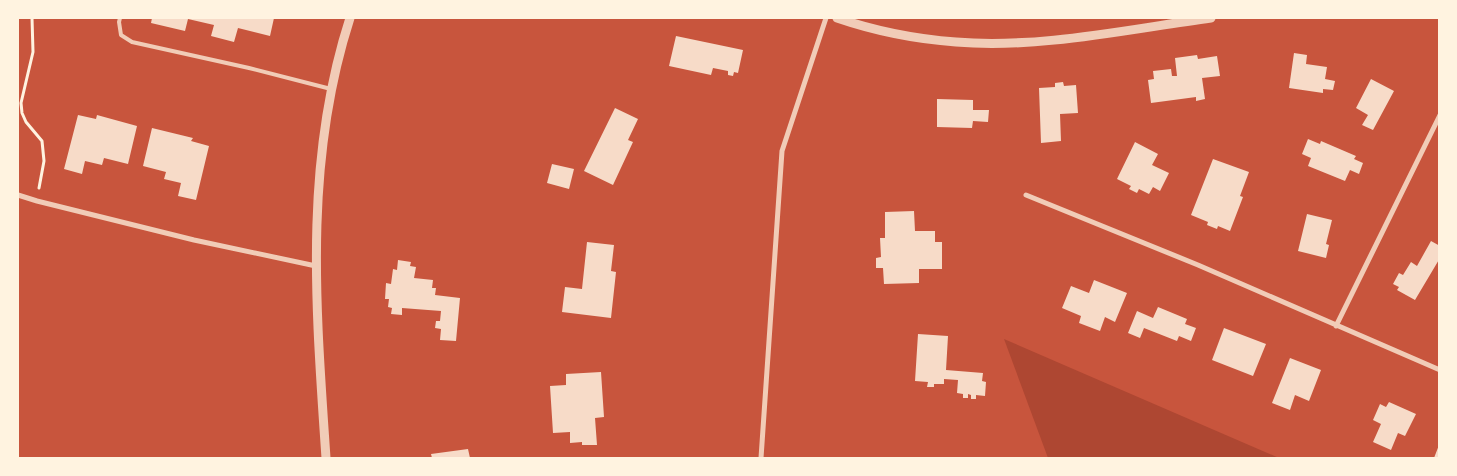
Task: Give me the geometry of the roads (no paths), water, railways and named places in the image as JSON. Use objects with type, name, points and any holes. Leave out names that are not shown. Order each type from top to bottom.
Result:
[{"type":"street","points":[[326,458],[319,354],[316,266],[317,195],[325,121],[331,89],[350,18]]},
{"type":"street","points":[[761,458],[782,151],[826,18]]},
{"type":"street","points":[[837,18],[913,37],[956,42],[990,43],[1051,40],[1211,18]]},
{"type":"street","points":[[1336,326],[1440,115]]},
{"type":"street","points":[[18,195],[194,240],[316,266]]},
{"type":"street","points":[[1026,195],[1198,265],[1440,370]]},
{"type":"lane","points":[[120,18],[122,35],[132,42],[249,68],[331,89]]}]
